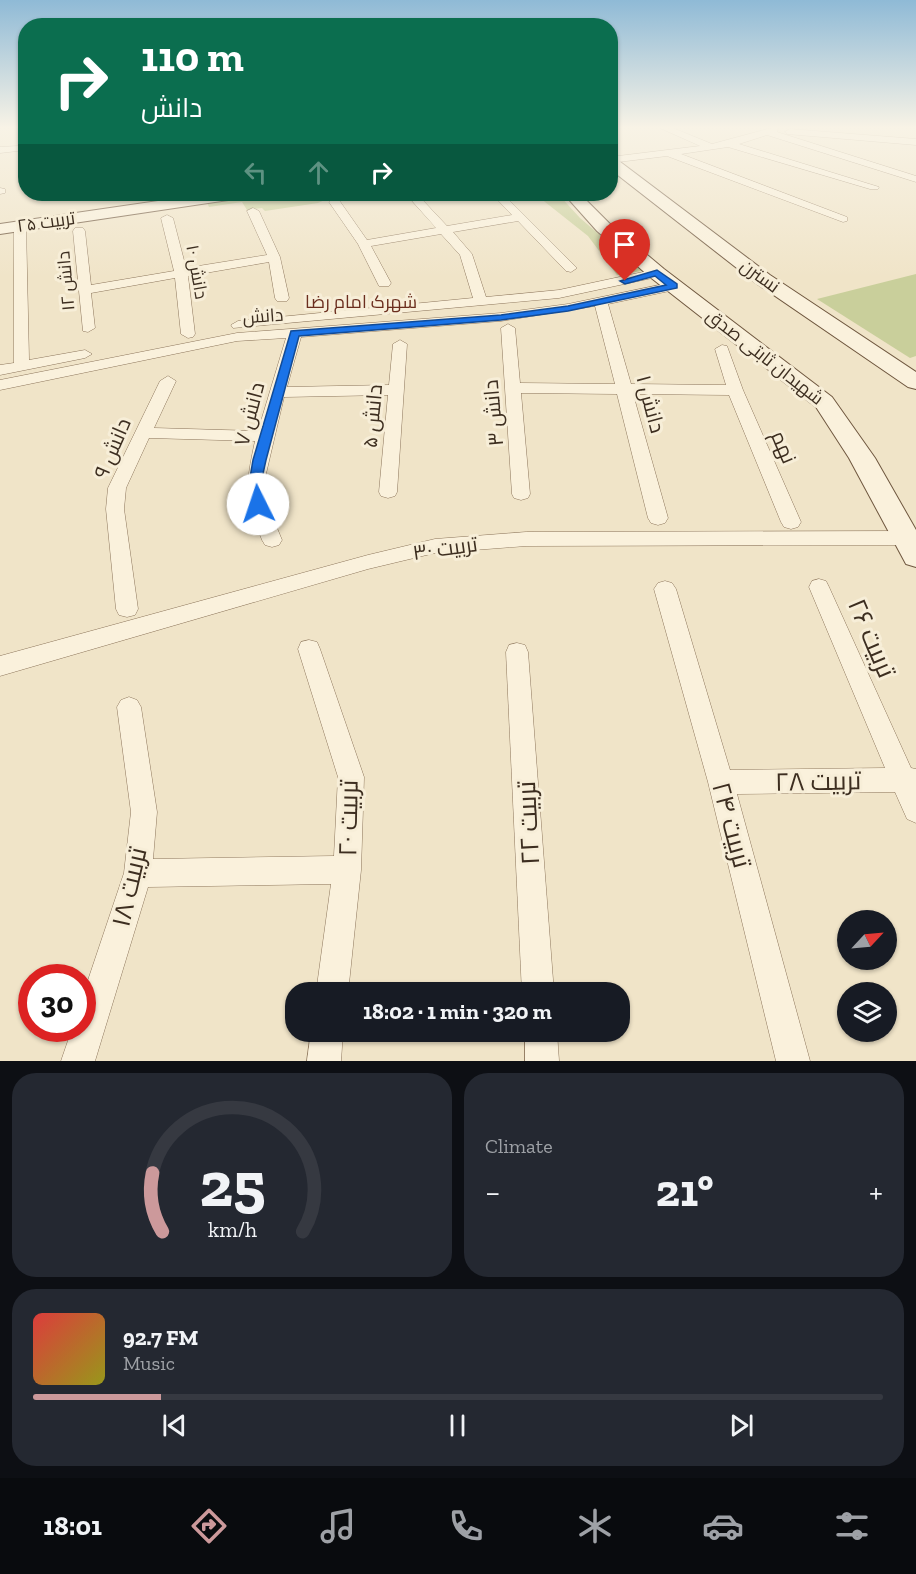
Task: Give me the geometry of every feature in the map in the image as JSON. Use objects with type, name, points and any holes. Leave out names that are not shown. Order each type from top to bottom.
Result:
[{"type":"street","name":"نسترن","points":[[631,178],[763,279],[913,377]]},
{"type":"street","points":[[734,178],[843,219]]},
{"type":"street","points":[[842,178],[874,187]]},
{"type":"street","name":"تربیت ۲۵","points":[[0,229],[188,201]]},
{"type":"street","points":[[418,201],[466,255],[481,302]]},
{"type":"street","points":[[505,201],[571,268]]},
{"type":"street","name":"شهیدان ثابتی صدق","points":[[579,201],[603,227],[665,279],[824,402],[840,422],[861,456],[911,547]]},
{"type":"street","points":[[335,202],[364,244],[384,283]]},
{"type":"street","points":[[253,211],[274,257],[282,298]]},
{"type":"street","points":[[364,244],[522,216]]},
{"type":"street","name":"دانش ۱۰","points":[[167,218],[181,273],[188,334]]},
{"type":"street","points":[[20,226],[22,366]]},
{"type":"street","name":"دانش ۱۲","points":[[79,231],[88,328]]},
{"type":"street","points":[[84,290],[274,257]]},
{"type":"street","name":"دانش","points":[[0,370],[188,334],[237,331],[294,334],[501,318],[601,302],[665,279]]},
{"type":"street","name":"دانش","points":[[0,385],[237,331],[350,312],[559,294],[665,279]]},
{"type":"street","name":"دانش ۱","points":[[601,302],[658,518]]},
{"type":"street","name":"دانش ۳","points":[[508,328],[522,494]]},
{"type":"street","name":"دانش ۷","points":[[272,540],[258,504],[256,478],[265,436],[294,334]]},
{"type":"street","name":"دانش ۵","points":[[388,492],[400,344]]},
{"type":"street","name":"نهم","points":[[723,349],[735,390],[791,522]]},
{"type":"street","name":"دانش ۹","points":[[127,609],[118,539],[117,489],[168,381]]},
{"type":"street","points":[[513,388],[735,390]]},
{"type":"street","points":[[278,392],[397,390]]},
{"type":"street","points":[[142,433],[265,436]]},
{"type":"street","name":"تربیت ۳۰","points":[[0,666],[368,562],[435,546],[526,539],[911,547]]},
{"type":"street","name":"تربیت ۲۶","points":[[819,587],[909,780],[916,810]]},
{"type":"street","name":"تربیت ۲۴","points":[[665,589],[721,782],[793,1061]]},
{"type":"street","name":"تربیت ۲۰","points":[[309,649],[351,777],[347,870],[333,982]]},
{"type":"street","name":"تربیت ۲۲","points":[[518,652],[537,982]]},
{"type":"street","name":"تربیت ۱۸","points":[[78,1061],[138,873],[144,812],[129,707]]},
{"type":"street","name":"تربیت ۲۸","points":[[721,782],[909,780]]},
{"type":"street","points":[[138,873],[347,870]]},
{"type":"street","points":[[324,1061],[326,1042]]},
{"type":"street","points":[[541,1042],[542,1061]]},
{"type":"green space","points":[[206,201],[322,201],[265,211],[262,208],[247,210],[242,202],[209,207]]},
{"type":"green space","points":[[544,201],[564,201],[580,218],[642,271],[617,275],[588,236]]},
{"type":"green space","points":[[916,274],[916,356],[910,358],[817,299]]},
{"type":"district","name":"شهرک امام رضا","points":[[361,302]]},
{"type":"route","points":[[258,504],[256,478],[265,436],[294,334],[501,318],[568,308],[674,286],[657,273],[625,281]]}]
